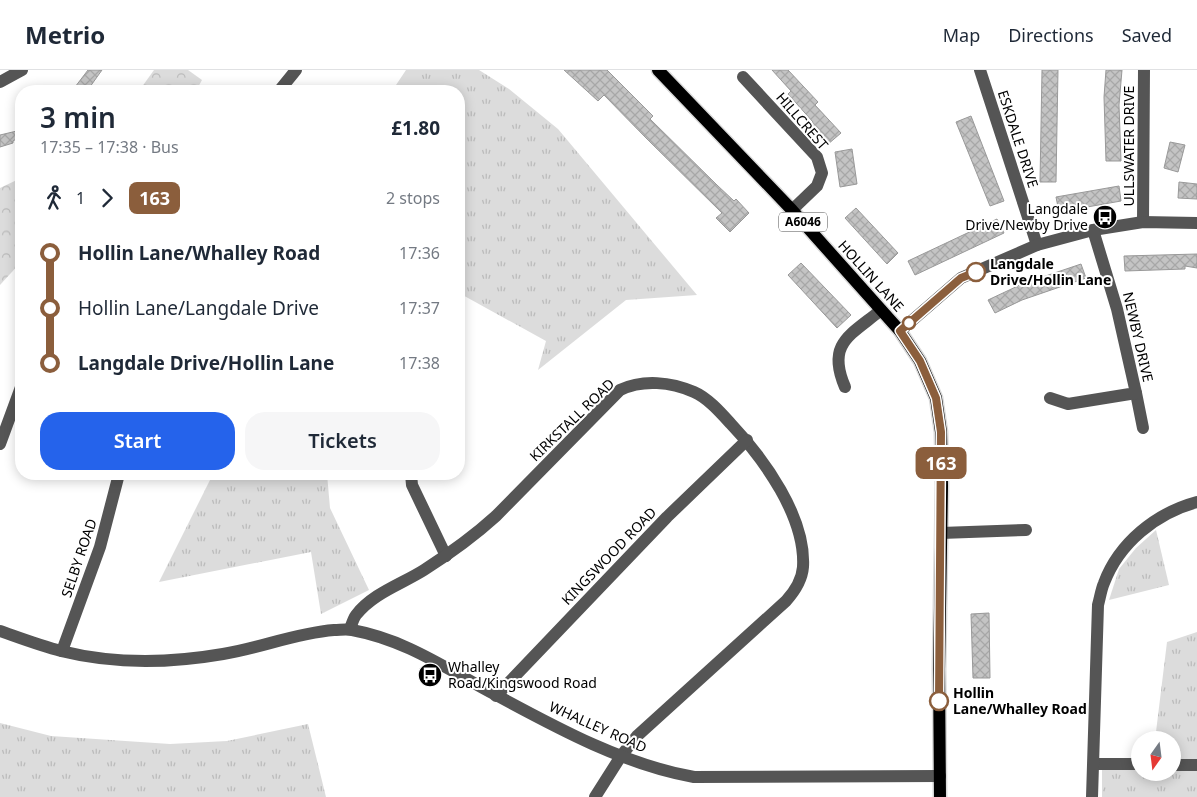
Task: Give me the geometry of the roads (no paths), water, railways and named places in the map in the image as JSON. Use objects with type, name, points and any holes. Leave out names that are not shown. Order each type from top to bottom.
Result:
[{"type":"main road","name":"HOLLIN LANE","points":[[658,70],[792,210],[900,331],[920,361],[936,398],[941,432],[940,797]]},
{"type":"street","points":[[0,82],[22,70]]},
{"type":"street","points":[[284,85],[296,70]]},
{"type":"street","name":"ESKDALE DRIVE","points":[[980,70],[1037,245]]},
{"type":"street","name":"ULLSWATER DRIVE","points":[[1143,222],[1144,70]]},
{"type":"street","name":"HILLCREST","points":[[743,77],[816,157],[822,173],[817,186],[792,210]]},
{"type":"street","points":[[900,331],[961,278],[1037,245],[1093,230],[1143,222],[1197,223]]},
{"type":"street","name":"NEWBY DRIVE","points":[[1093,230],[1117,309],[1143,428]]},
{"type":"street","points":[[845,387],[838,368],[838,351],[843,342],[881,310]]},
{"type":"street","name":"KIRKSTALL ROAD","points":[[350,629],[356,615],[380,594],[402,584],[446,556],[480,531],[620,390],[631,385],[662,383],[696,392],[722,413],[747,440],[776,481],[791,512],[802,550],[803,568],[794,592],[786,601],[646,726],[621,756],[595,797]]},
{"type":"street","name":"NEWBY DRIVE","points":[[1050,398],[1068,404],[1136,393]]},
{"type":"street","points":[[0,444],[15,403]]},
{"type":"street","name":"KINGSWOOD ROAD","points":[[496,696],[667,517],[747,440]]},
{"type":"street","name":"SELBY ROAD","points":[[62,651],[100,547],[117,480]]},
{"type":"street","points":[[412,480],[412,485],[446,556]]},
{"type":"street","points":[[1092,797],[1098,605],[1104,582],[1116,560],[1128,544],[1143,530],[1172,511],[1197,502]]},
{"type":"street","points":[[941,533],[1026,530]]},
{"type":"street","name":"WHALLEY ROAD","points":[[0,631],[62,651],[111,659],[161,660],[223,654],[317,632],[350,629],[413,648],[496,696],[570,733],[621,756],[662,770],[694,777],[940,776]]},
{"type":"street","points":[[1094,764],[1131,764]]},
{"type":"street","points":[[1181,765],[1197,765]]},
{"type":"place","name":"Langdale Drive/Newby Drive","points":[[1105,217]]},
{"type":"place","name":"Langdale Drive/Hollin Lane","points":[[976,272]]},
{"type":"place","name":"Whalley Road/Kingswood Road","points":[[430,675]]},
{"type":"place","name":"Hollin Lane/Whalley Road","points":[[939,701]]}]
